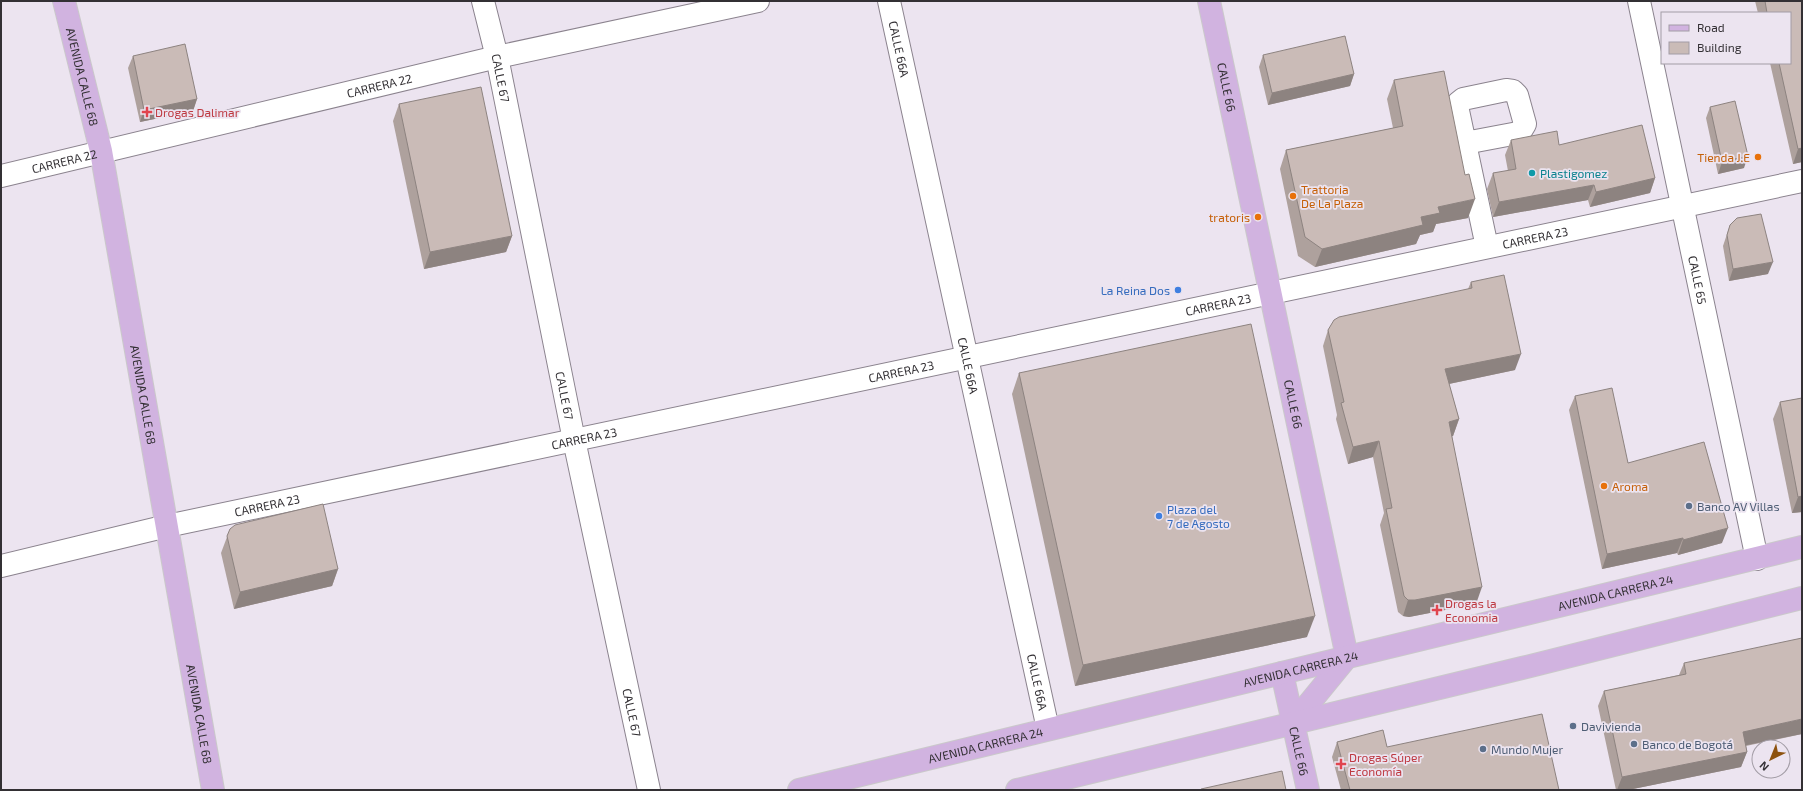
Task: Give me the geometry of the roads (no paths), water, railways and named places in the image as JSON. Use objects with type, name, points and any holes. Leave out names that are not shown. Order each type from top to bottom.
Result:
[{"type":"main road","name":"AVENIDA CALLE 68","points":[[64,1],[101,151],[214,790]]},
{"type":"main road","name":"CALLE 66","points":[[1209,1],[1346,657],[1293,723],[1308,790]]},
{"type":"main road","name":"AVENIDA CARRERA 24","points":[[799,790],[1346,657],[1758,559],[1802,547]]},
{"type":"main road","points":[[1017,790],[1522,668],[1802,598]]},
{"type":"main road","points":[[1282,673],[1293,723]]},
{"type":"street","name":"CALLE 67","points":[[483,1],[497,57],[574,440],[649,790]]},
{"type":"street","name":"CARRERA 22","points":[[1,176],[497,57],[758,1]]},
{"type":"street","name":"CALLE 66A","points":[[889,1],[968,357],[1048,729]]},
{"type":"street","name":"CALLE 65","points":[[1639,1],[1684,206],[1758,559]]},
{"type":"street","points":[[1465,143],[1487,247]]},
{"type":"street","name":"CARRERA 23","points":[[1,566],[167,526],[1802,181]]},
{"type":"place","name":"Drogas Dalimar","points":[[147,112]]},
{"type":"place","name":"Tienda J.E","points":[[1758,157]]},
{"type":"place","name":"Plastigomez","points":[[1532,173]]},
{"type":"place","name":"Trattoria De La Plaza","points":[[1293,196]]},
{"type":"place","name":"tratoris","points":[[1258,217]]},
{"type":"place","name":"La Reina Dos","points":[[1178,290]]},
{"type":"place","name":"Aroma","points":[[1604,486]]},
{"type":"place","name":"Banco AV Villas","points":[[1689,506]]},
{"type":"place","name":"Plaza del 7 de Agosto","points":[[1159,516]]},
{"type":"place","name":"Drogas la Economia","points":[[1437,610]]},
{"type":"place","name":"Davivienda","points":[[1573,726]]},
{"type":"place","name":"Banco de Bogotá","points":[[1634,744]]},
{"type":"place","name":"Mundo Mujer","points":[[1483,749]]},
{"type":"place","name":"Drogas Súper Economía","points":[[1341,764]]}]
